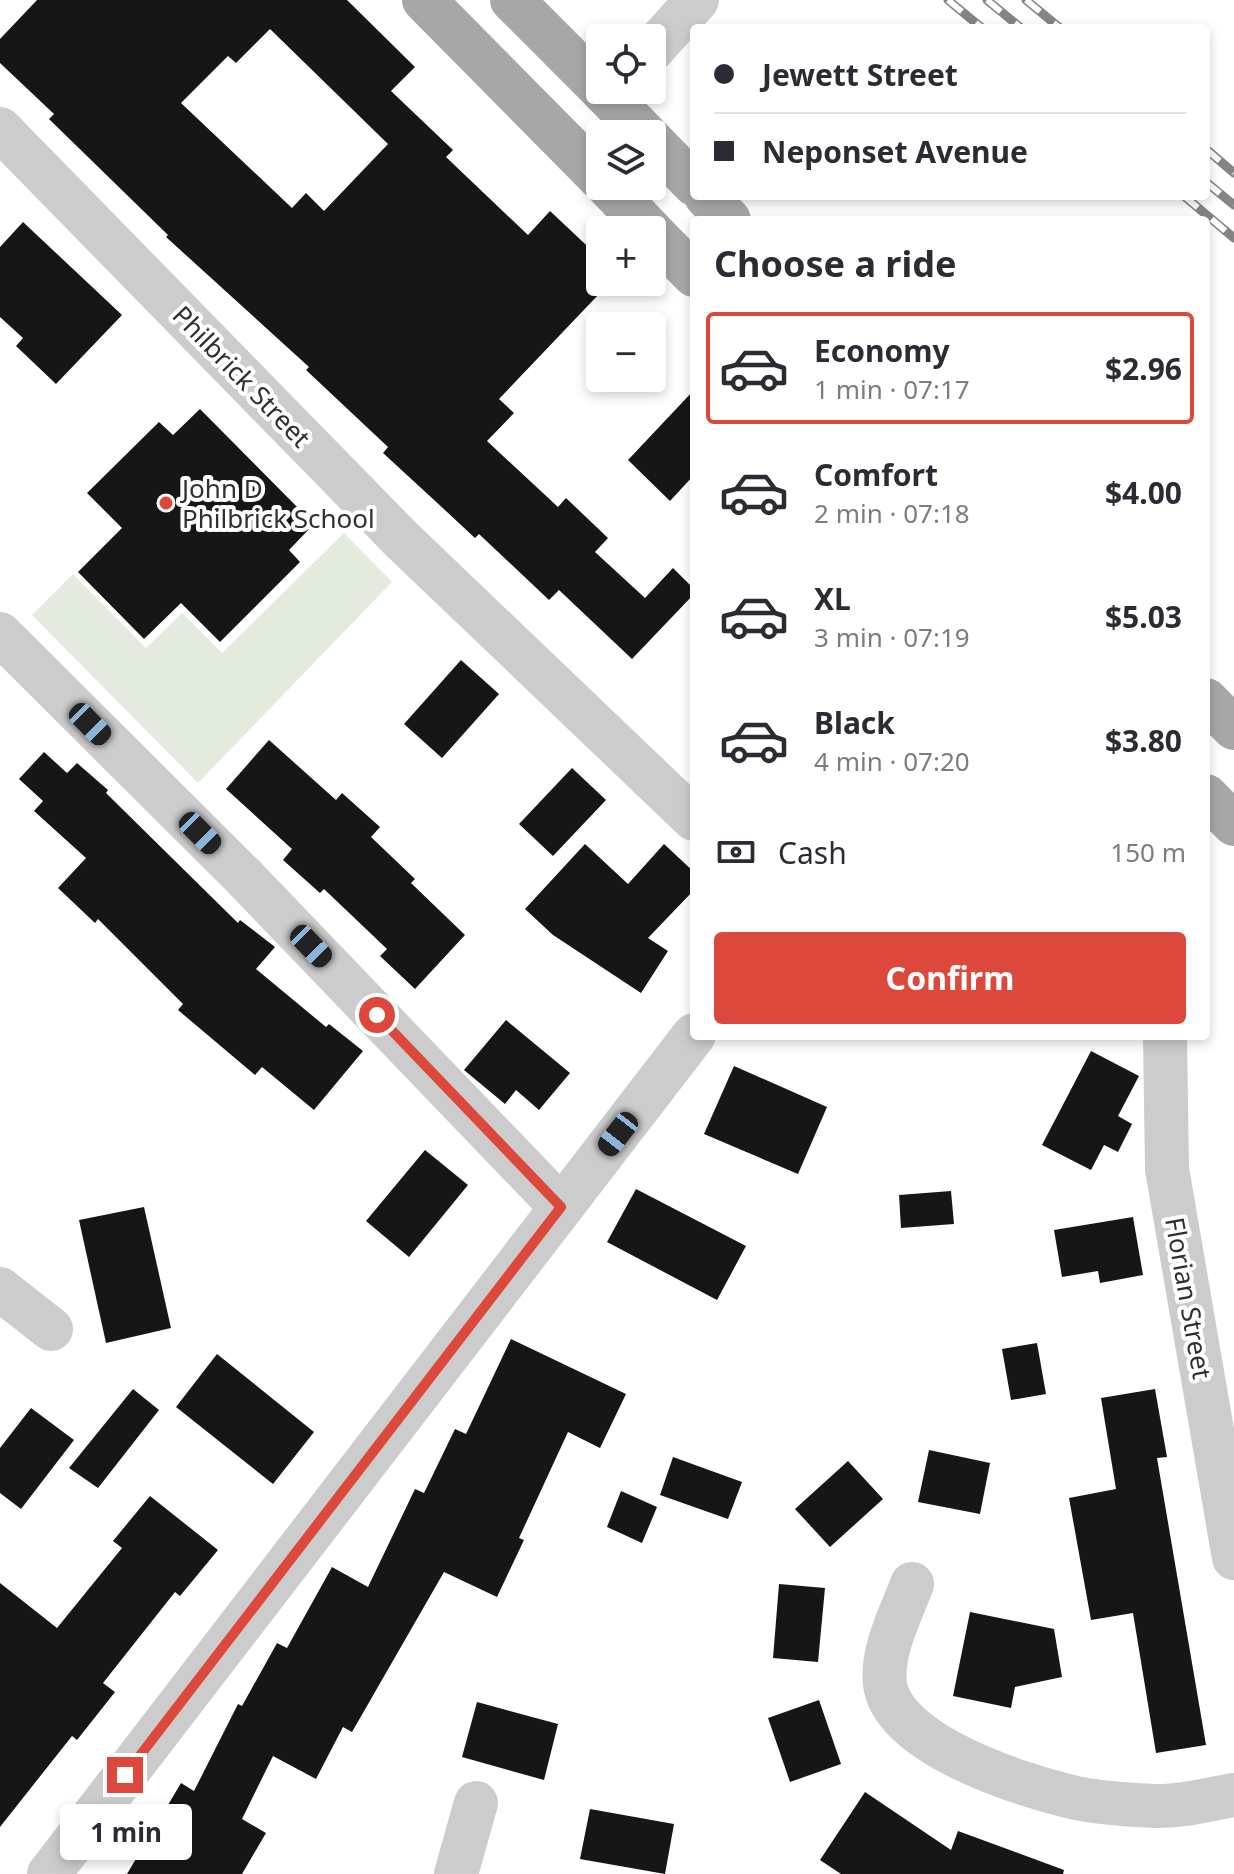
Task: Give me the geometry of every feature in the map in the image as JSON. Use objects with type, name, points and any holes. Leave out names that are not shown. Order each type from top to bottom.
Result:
[{"type":"main road","points":[[424,0],[586,163]]},
{"type":"main road","points":[[512,0],[586,72]]},
{"type":"main road","points":[[618,104],[632,120]]},
{"type":"main road","points":[[666,155],[690,180]]},
{"type":"main road","points":[[621,200],[637,216]]},
{"type":"main road","points":[[710,200],[725,216]]},
{"type":"main road","points":[[666,246],[690,271]]},
{"type":"main road","points":[[1210,704],[1234,728]]},
{"type":"main road","points":[[1210,800],[1234,824]]},
{"type":"street","points":[[666,34],[697,0]]},
{"type":"street","name":"Philbrick Street","points":[[0,129],[402,540],[690,815]]},
{"type":"street","points":[[0,634],[244,877],[561,1207]]},
{"type":"street","points":[[49,1874],[690,1040]]},
{"type":"street","name":"Florian Street","points":[[1160,1040],[1167,1169],[1234,1558]]},
{"type":"street","points":[[0,1289],[51,1329]]},
{"type":"street","points":[[912,1584],[890,1640],[885,1684],[899,1718],[923,1738],[984,1768],[1077,1798],[1158,1806],[1234,1795]]},
{"type":"street","points":[[456,1874],[476,1803]]},
{"type":"shaded area","points":[[344,533],[392,582],[198,783],[32,615],[73,574],[146,648],[182,613],[222,653]]},
{"type":"building","points":[[37,0],[347,0],[415,67],[391,91],[453,150],[446,157],[528,235],[550,211],[586,245],[586,296],[597,296],[499,399],[514,413],[487,441],[558,507],[566,498],[608,538],[595,552],[645,598],[673,568],[690,585],[690,598],[632,659],[559,590],[549,600],[479,534],[475,538],[383,453],[388,447],[306,370],[309,367],[166,237],[168,235],[49,119],[54,114],[0,63],[0,39]],"holes":[[[270,29],[388,144],[324,211],[306,193],[292,208],[181,103],[228,56],[236,63]]]},
{"type":"building","points":[[23,222],[122,315],[56,384],[16,346],[23,338],[0,317],[0,247]]},
{"type":"building","points":[[690,394],[690,479],[670,501],[628,460]]},
{"type":"building","points":[[200,409],[314,524],[289,550],[300,562],[220,642],[181,603],[144,639],[78,572],[122,528],[87,493],[159,422],[173,435]]},
{"type":"building","points":[[461,660],[499,694],[442,758],[404,724]]},
{"type":"building","points":[[269,740],[336,800],[342,793],[380,827],[371,837],[415,879],[411,883],[465,935],[415,989],[380,956],[387,949],[324,889],[320,893],[283,860],[292,849],[226,789]]},
{"type":"building","points":[[44,752],[67,773],[77,763],[108,790],[106,793],[238,923],[240,920],[275,947],[256,969],[326,1027],[329,1024],[363,1051],[314,1110],[262,1067],[255,1075],[178,1010],[183,1004],[98,919],[95,923],[58,888],[86,858],[34,811],[43,801],[19,779]]},
{"type":"building","points":[[572,768],[606,800],[553,856],[519,824]]},
{"type":"building","points":[[585,844],[628,884],[664,844],[690,868],[690,894],[648,938],[668,951],[641,993],[553,935],[525,909]]},
{"type":"building","points":[[506,1020],[570,1073],[539,1110],[516,1090],[505,1104],[464,1070]]},
{"type":"building","points":[[1091,1051],[1139,1076],[1118,1116],[1132,1124],[1118,1152],[1104,1145],[1091,1170],[1042,1145]]},
{"type":"building","points":[[734,1066],[827,1107],[798,1174],[704,1134]]},
{"type":"building","points":[[425,1150],[468,1185],[409,1257],[366,1221]]},
{"type":"building","points":[[636,1189],[746,1246],[717,1300],[607,1242]]},
{"type":"building","points":[[951,1191],[954,1224],[901,1228],[899,1195]]},
{"type":"building","points":[[144,1207],[171,1328],[106,1343],[79,1220]]},
{"type":"building","points":[[1133,1217],[1143,1275],[1100,1283],[1098,1271],[1062,1277],[1054,1230]]},
{"type":"building","points":[[511,1339],[626,1394],[600,1448],[568,1432],[519,1538],[524,1540],[497,1597],[444,1572],[352,1732],[343,1727],[316,1779],[273,1756],[242,1819],[266,1833],[242,1874],[127,1874],[181,1783],[194,1791],[238,1704],[242,1706],[277,1643],[287,1648],[332,1567],[368,1587],[415,1489],[424,1493],[455,1429],[466,1434]]},
{"type":"building","points":[[1037,1343],[1046,1394],[1011,1400],[1002,1349]]},
{"type":"building","points":[[217,1354],[314,1432],[273,1484],[176,1407]]},
{"type":"building","points":[[133,1389],[159,1410],[98,1488],[69,1468]]},
{"type":"building","points":[[1155,1389],[1167,1457],[1157,1458],[1206,1745],[1156,1753],[1133,1613],[1091,1620],[1069,1498],[1116,1489],[1101,1398]]},
{"type":"building","points":[[31,1408],[74,1440],[21,1509],[0,1493],[0,1448]]},
{"type":"building","points":[[929,1450],[990,1463],[980,1514],[918,1502]]},
{"type":"building","points":[[673,1457],[742,1482],[728,1519],[660,1495]]},
{"type":"building","points":[[848,1461],[883,1499],[830,1547],[795,1509]]},
{"type":"building","points":[[621,1491],[657,1507],[642,1543],[607,1527]]},
{"type":"building","points":[[150,1496],[218,1550],[180,1596],[175,1592],[103,1683],[115,1692],[77,1740],[72,1736],[0,1827],[0,1583],[57,1628],[122,1548],[113,1541]]},
{"type":"building","points":[[779,1584],[825,1588],[818,1662],[773,1658]]},
{"type":"building","points":[[970,1612],[1054,1629],[1062,1677],[1015,1687],[1011,1708],[953,1696]]},
{"type":"building","points":[[819,1700],[841,1764],[790,1782],[768,1718]]},
{"type":"building","points":[[477,1702],[558,1724],[544,1780],[462,1757]]},
{"type":"building","points":[[865,1792],[951,1850],[958,1831],[1064,1870],[1063,1874],[841,1874],[820,1860]]},
{"type":"building","points":[[590,1809],[674,1824],[665,1874],[580,1859]]},
{"type":"railway","points":[[948,0],[977,24]]},
{"type":"railway","points":[[987,0],[1016,24]]},
{"type":"railway","points":[[1026,0],[1055,24]]},
{"type":"railway","points":[[1210,152],[1234,173]]},
{"type":"railway","points":[[1210,185],[1234,205]]},
{"type":"railway","points":[[1189,200],[1208,216]]},
{"type":"railway","points":[[1210,218],[1234,238]]},
{"type":"place","name":"John D Philbrick School","points":[[166,503]]},
{"type":"route","points":[[125,1775],[561,1207],[377,1015]]}]
